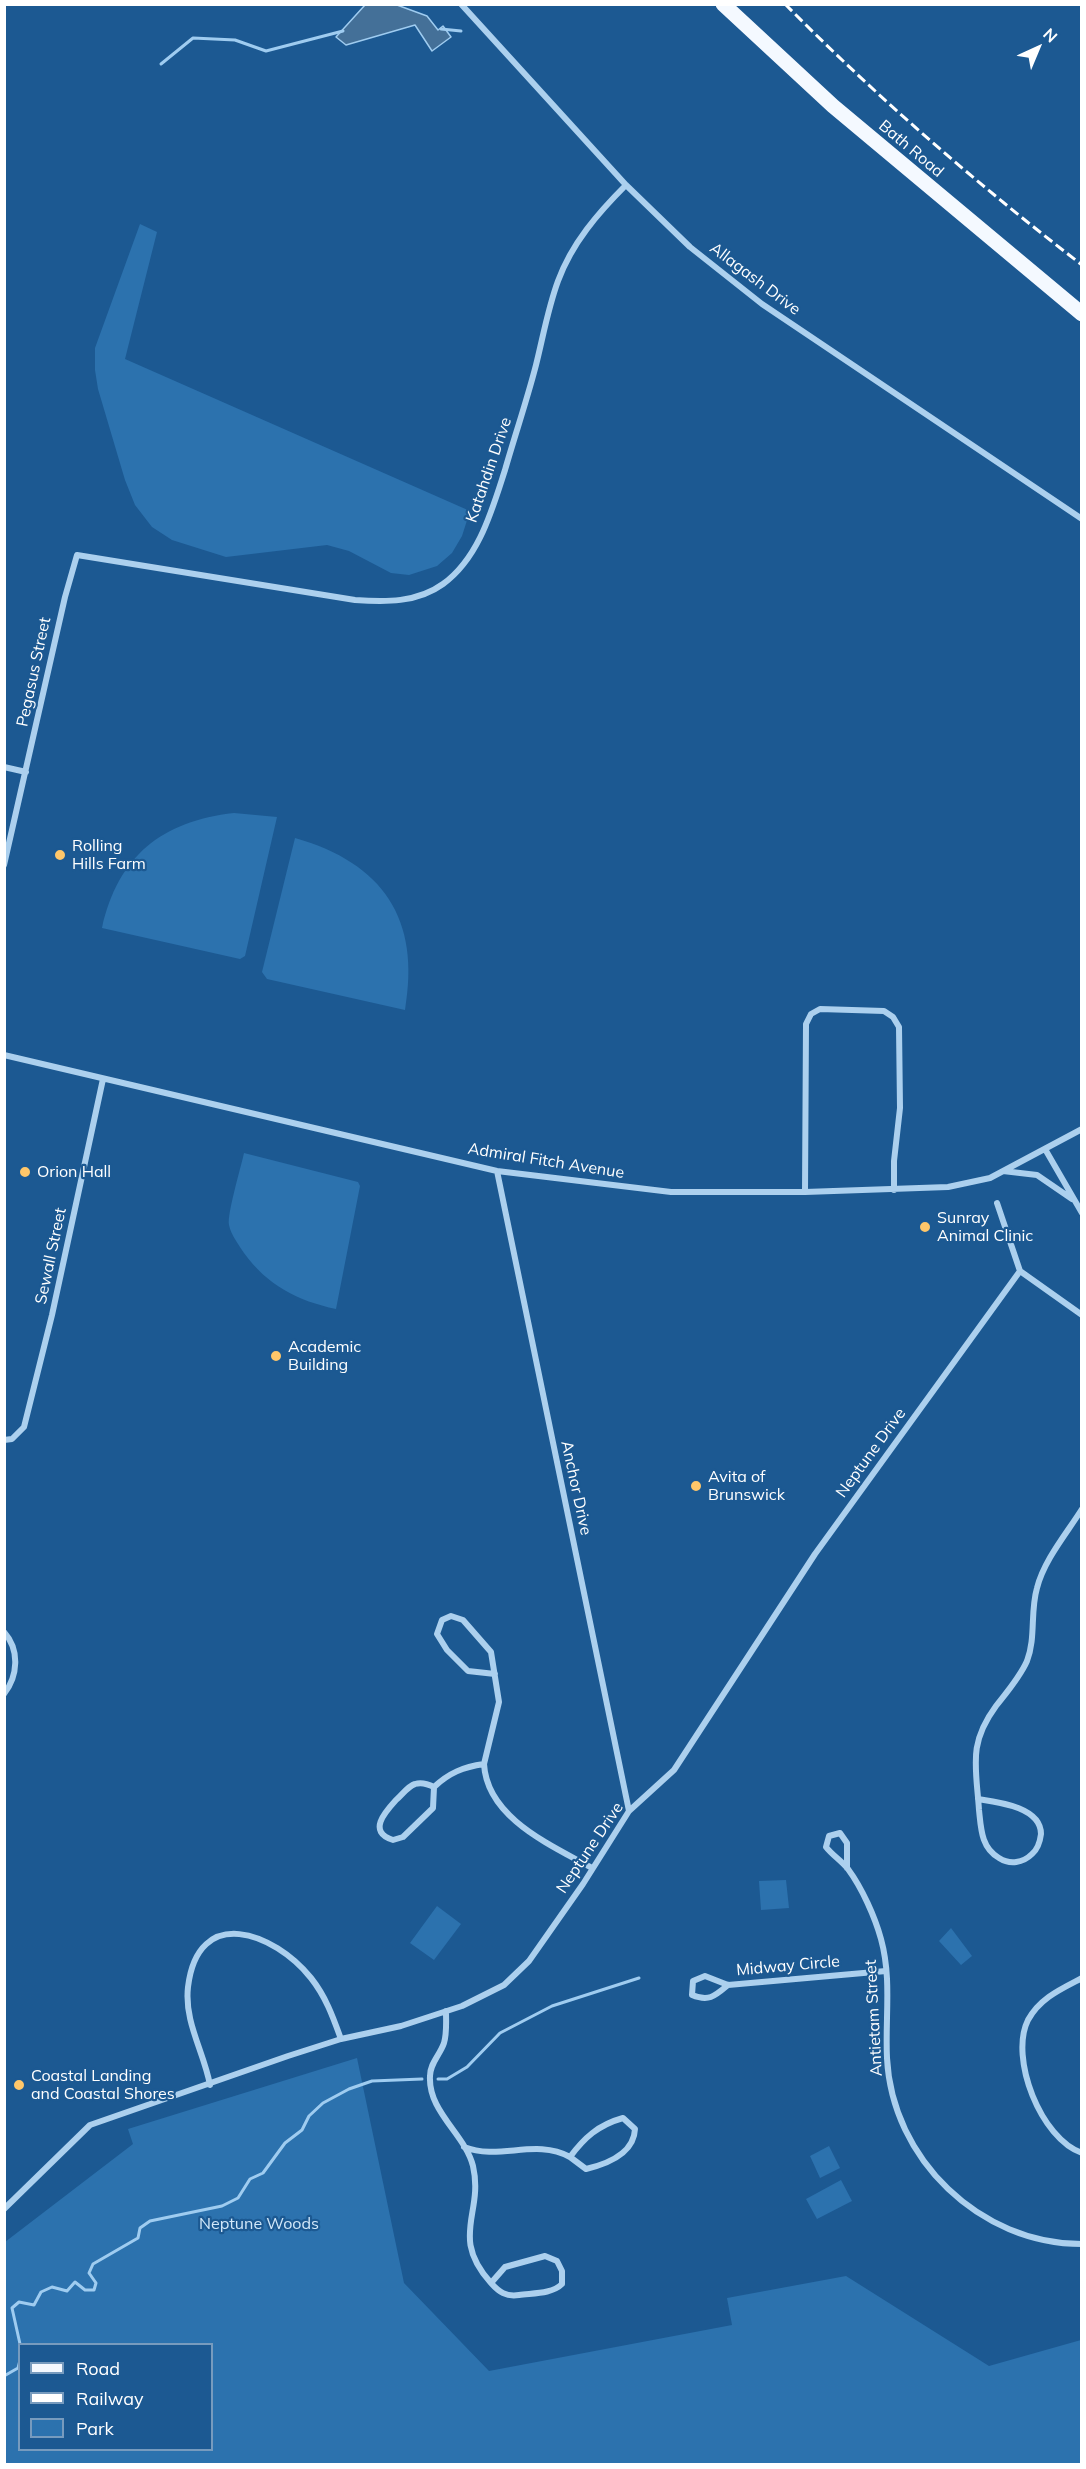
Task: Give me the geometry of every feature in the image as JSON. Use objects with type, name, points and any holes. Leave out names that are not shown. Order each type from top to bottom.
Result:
[{"type":"main road","name":"Bath Road","points":[[723,4],[833,106],[1082,314]]},
{"type":"street","name":"Allagash Drive","points":[[461,4],[626,185],[690,247],[762,304],[1082,519]]},
{"type":"street","name":"Katahdin Drive","points":[[77,555],[355,600],[394,601],[418,596],[441,585],[459,571],[476,545],[492,509],[529,390],[558,281],[574,246],[603,209],[626,185]]},
{"type":"street","name":"Pegasus Street","points":[[4,866],[64,597],[77,555]]},
{"type":"street","points":[[4,767],[26,772]]},
{"type":"street","points":[[805,1192],[806,1024],[811,1014],[820,1009],[884,1011],[893,1017],[899,1027],[900,1108],[894,1161],[894,1190]]},
{"type":"street","name":"Admiral Fitch Avenue","points":[[4,1055],[497,1171],[671,1192],[805,1192],[948,1187],[990,1178],[1082,1129]]},
{"type":"street","name":"Sewall Street","points":[[4,1440],[17,1435],[24,1426],[51,1318],[102,1079]]},
{"type":"street","points":[[1045,1149],[1082,1213]]},
{"type":"street","name":"Anchor Drive","points":[[497,1171],[629,1811]]},
{"type":"street","points":[[1003,1171],[1036,1175],[1072,1199]]},
{"type":"street","points":[[997,1203],[1020,1271],[1082,1315]]},
{"type":"street","name":"Neptune Drive","points":[[4,2209],[90,2125],[341,2039],[401,2026],[446,2011],[504,1985],[529,1960],[629,1811],[674,1770],[815,1554],[1020,1271]]},
{"type":"street","points":[[978,1799],[1001,1802],[1022,1810],[1036,1820],[1041,1830],[1040,1842],[1035,1853],[1025,1860],[1012,1863],[1001,1860],[991,1853],[981,1832],[975,1776],[978,1738],[988,1718],[1016,1681],[1027,1660],[1037,1587],[1082,1509]]},
{"type":"street","points":[[495,1674],[468,1671],[447,1650],[437,1634],[442,1620],[451,1616],[463,1620],[491,1652],[495,1674],[499,1702],[484,1764],[490,1791],[503,1809],[550,1845],[592,1868]]},
{"type":"street","points":[[4,1632],[15,1652],[16,1671],[4,1694]]},
{"type":"street","points":[[434,1787],[418,1783],[411,1785],[380,1816],[379,1828],[383,1834],[393,1840],[403,1837],[433,1808],[434,1787],[446,1776],[463,1768],[484,1764]]},
{"type":"street","name":"Antietam Street","points":[[847,1868],[847,1843],[840,1833],[829,1836],[826,1847],[847,1868],[879,1931],[889,1999],[887,2058],[892,2093],[903,2126],[920,2157],[943,2184],[960,2199],[999,2226],[1032,2238],[1082,2244]]},
{"type":"street","points":[[210,2085],[187,2005],[188,1986],[201,1953],[208,1943],[222,1935],[240,1932],[270,1943],[294,1960],[328,2002],[341,2039]]},
{"type":"street","name":"Midway Circle","points":[[728,1985],[712,1998],[704,2000],[693,1995],[693,1981],[705,1976],[728,1985],[886,1971]]},
{"type":"street","points":[[1082,1978],[1058,1990],[1040,2003],[1027,2023],[1022,2046],[1024,2068],[1035,2102],[1053,2133],[1069,2148],[1082,2154]]},
{"type":"street","points":[[446,2011],[444,2045],[435,2058],[429,2075],[432,2093],[473,2164],[476,2186],[469,2223],[469,2243],[475,2262],[491,2283],[500,2292],[512,2296],[556,2289],[562,2284],[562,2271],[557,2261],[545,2256],[505,2267],[491,2283]]},
{"type":"street","points":[[464,2147],[490,2153],[555,2149],[586,2169],[604,2164],[625,2151],[635,2140],[635,2128],[622,2118],[614,2120],[587,2135],[570,2157]]},
{"type":"green space","points":[[140,224],[157,232],[125,359],[470,511],[462,536],[452,553],[437,566],[409,575],[391,573],[349,551],[327,545],[226,557],[172,540],[152,527],[135,505],[125,480],[98,389],[95,370],[95,348]]},
{"type":"green space","points":[[234,813],[277,817],[245,956],[240,959],[102,928],[109,903],[119,881],[147,846],[185,824]]},
{"type":"green space","points":[[295,838],[326,849],[352,863],[373,879],[389,899],[400,922],[407,948],[408,978],[405,1010],[267,979],[262,972]]},
{"type":"green space","points":[[244,1153],[358,1182],[360,1186],[336,1309],[296,1296],[273,1283],[253,1264],[235,1240],[229,1219]]},
{"type":"green space","points":[[786,1880],[789,1908],[761,1910],[759,1881]]},
{"type":"green space","points":[[437,1906],[461,1924],[434,1960],[410,1943]]},
{"type":"green space","points":[[951,1928],[972,1956],[961,1965],[939,1941]]},
{"type":"green space","name":"Neptune Woods","points":[[357,2058],[404,2283],[489,2371],[732,2325],[727,2298],[846,2276],[989,2366],[1081,2340],[1081,2464],[5,2464],[5,2242],[133,2144],[128,2129]]},
{"type":"green space","points":[[829,2146],[840,2168],[820,2178],[810,2156]]},
{"type":"green space","points":[[841,2180],[852,2201],[817,2219],[806,2199]]},
{"type":"shaded area","points":[[365,5],[397,5],[427,16],[438,30],[443,26],[451,37],[432,51],[415,25],[346,45],[336,37]]},
{"type":"waterway","points":[[441,29],[461,31]]},
{"type":"waterway","points":[[161,64],[193,38],[235,40],[266,51],[343,31]]},
{"type":"waterway","points":[[438,2079],[447,2079],[467,2067],[500,2033],[552,2006],[639,1978]]},
{"type":"waterway","points":[[20,2343],[12,2308],[19,2302],[34,2305],[41,2292],[52,2287],[67,2291],[75,2282],[85,2290],[94,2290],[96,2283],[89,2273],[93,2264],[138,2238],[140,2228],[150,2221],[222,2206],[238,2198],[250,2179],[263,2173],[285,2143],[302,2130],[309,2116],[323,2103],[349,2089],[372,2081],[422,2079]]},
{"type":"waterway","points":[[4,2376],[18,2368]]},
{"type":"railway","points":[[785,4],[929,139],[1082,265]]},
{"type":"place","name":"Rolling Hills Farm","points":[[60,855]]},
{"type":"place","name":"Orion Hall","points":[[25,1172]]},
{"type":"place","name":"Sunray Animal Clinic","points":[[925,1227]]},
{"type":"place","name":"Academic Building","points":[[276,1356]]},
{"type":"place","name":"Avita of Brunswick","points":[[696,1486]]},
{"type":"place","name":"Coastal Landing and Coastal Shores","points":[[19,2085]]}]
